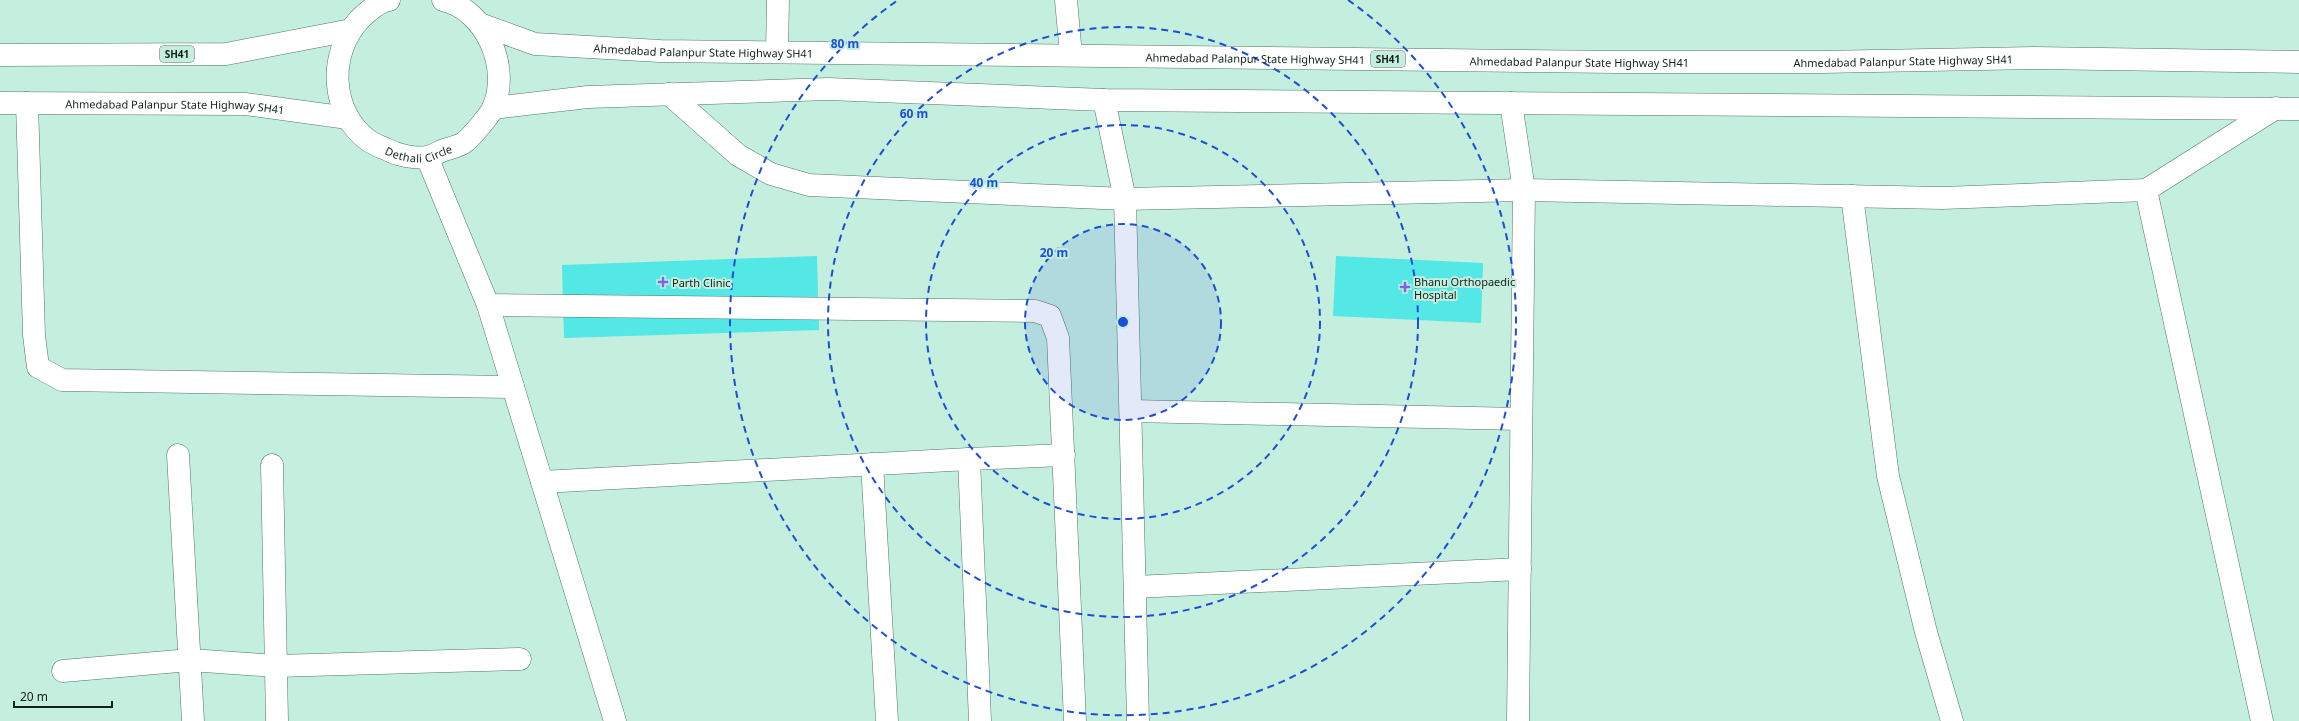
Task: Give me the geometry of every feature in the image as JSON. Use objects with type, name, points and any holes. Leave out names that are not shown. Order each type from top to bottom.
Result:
[{"type":"street","name":"Dethali Circle","points":[[387,0],[366,13],[351,30],[341,50],[337,73],[340,96],[348,118],[369,141],[397,154],[427,157],[466,142],[493,108],[499,79],[495,50],[480,24],[453,2],[443,0]]},
{"type":"street","points":[[777,52],[778,0]]},
{"type":"street","points":[[1066,0],[1071,55]]},
{"type":"street","name":"Ahmedabad Palanpur State Highway SH41","points":[[480,24],[535,44],[660,51],[1618,62],[1822,62],[2034,58],[2299,62]]},
{"type":"street","name":"SH41","points":[[0,55],[226,54],[351,30]]},
{"type":"street","points":[[493,108],[588,97],[828,89],[1104,100],[2299,109]]},
{"type":"street","points":[[669,94],[738,155],[771,174],[809,185],[1125,199],[1524,190],[1943,198],[2146,190],[2276,108]]},
{"type":"street","points":[[1104,100],[1125,199],[1138,721]]},
{"type":"street","name":"Ahmedabad Palanpur State Highway SH41","points":[[0,103],[245,104],[348,118]]},
{"type":"street","points":[[27,103],[34,335],[38,367],[62,380],[513,387]]},
{"type":"street","points":[[1511,103],[1524,190],[1518,721]]},
{"type":"street","points":[[427,157],[488,305],[615,721]]},
{"type":"street","points":[[2146,190],[2262,721]]},
{"type":"street","points":[[1852,196],[1888,476],[1926,632],[1952,721]]},
{"type":"street","points":[[488,305],[1035,311],[1050,316],[1058,338],[1075,721]]},
{"type":"street","points":[[1131,411],[1521,419]]},
{"type":"street","points":[[178,455],[193,721]]},
{"type":"street","points":[[542,482],[1064,455]]},
{"type":"street","points":[[969,459],[980,721]]},
{"type":"street","points":[[872,464],[887,721]]},
{"type":"street","points":[[272,465],[277,721]]},
{"type":"street","points":[[1135,587],[1520,569]]},
{"type":"street","points":[[63,671],[190,660],[276,666],[520,659]]},
{"type":"building","points":[[817,256],[819,330],[564,338],[562,265]]},
{"type":"building","points":[[1336,256],[1483,263],[1481,323],[1333,316]]},
{"type":"place","name":"Parth Clinic","points":[[663,282]]},
{"type":"place","name":"Bhanu Orthopaedic Hospital","points":[[1405,287]]}]
